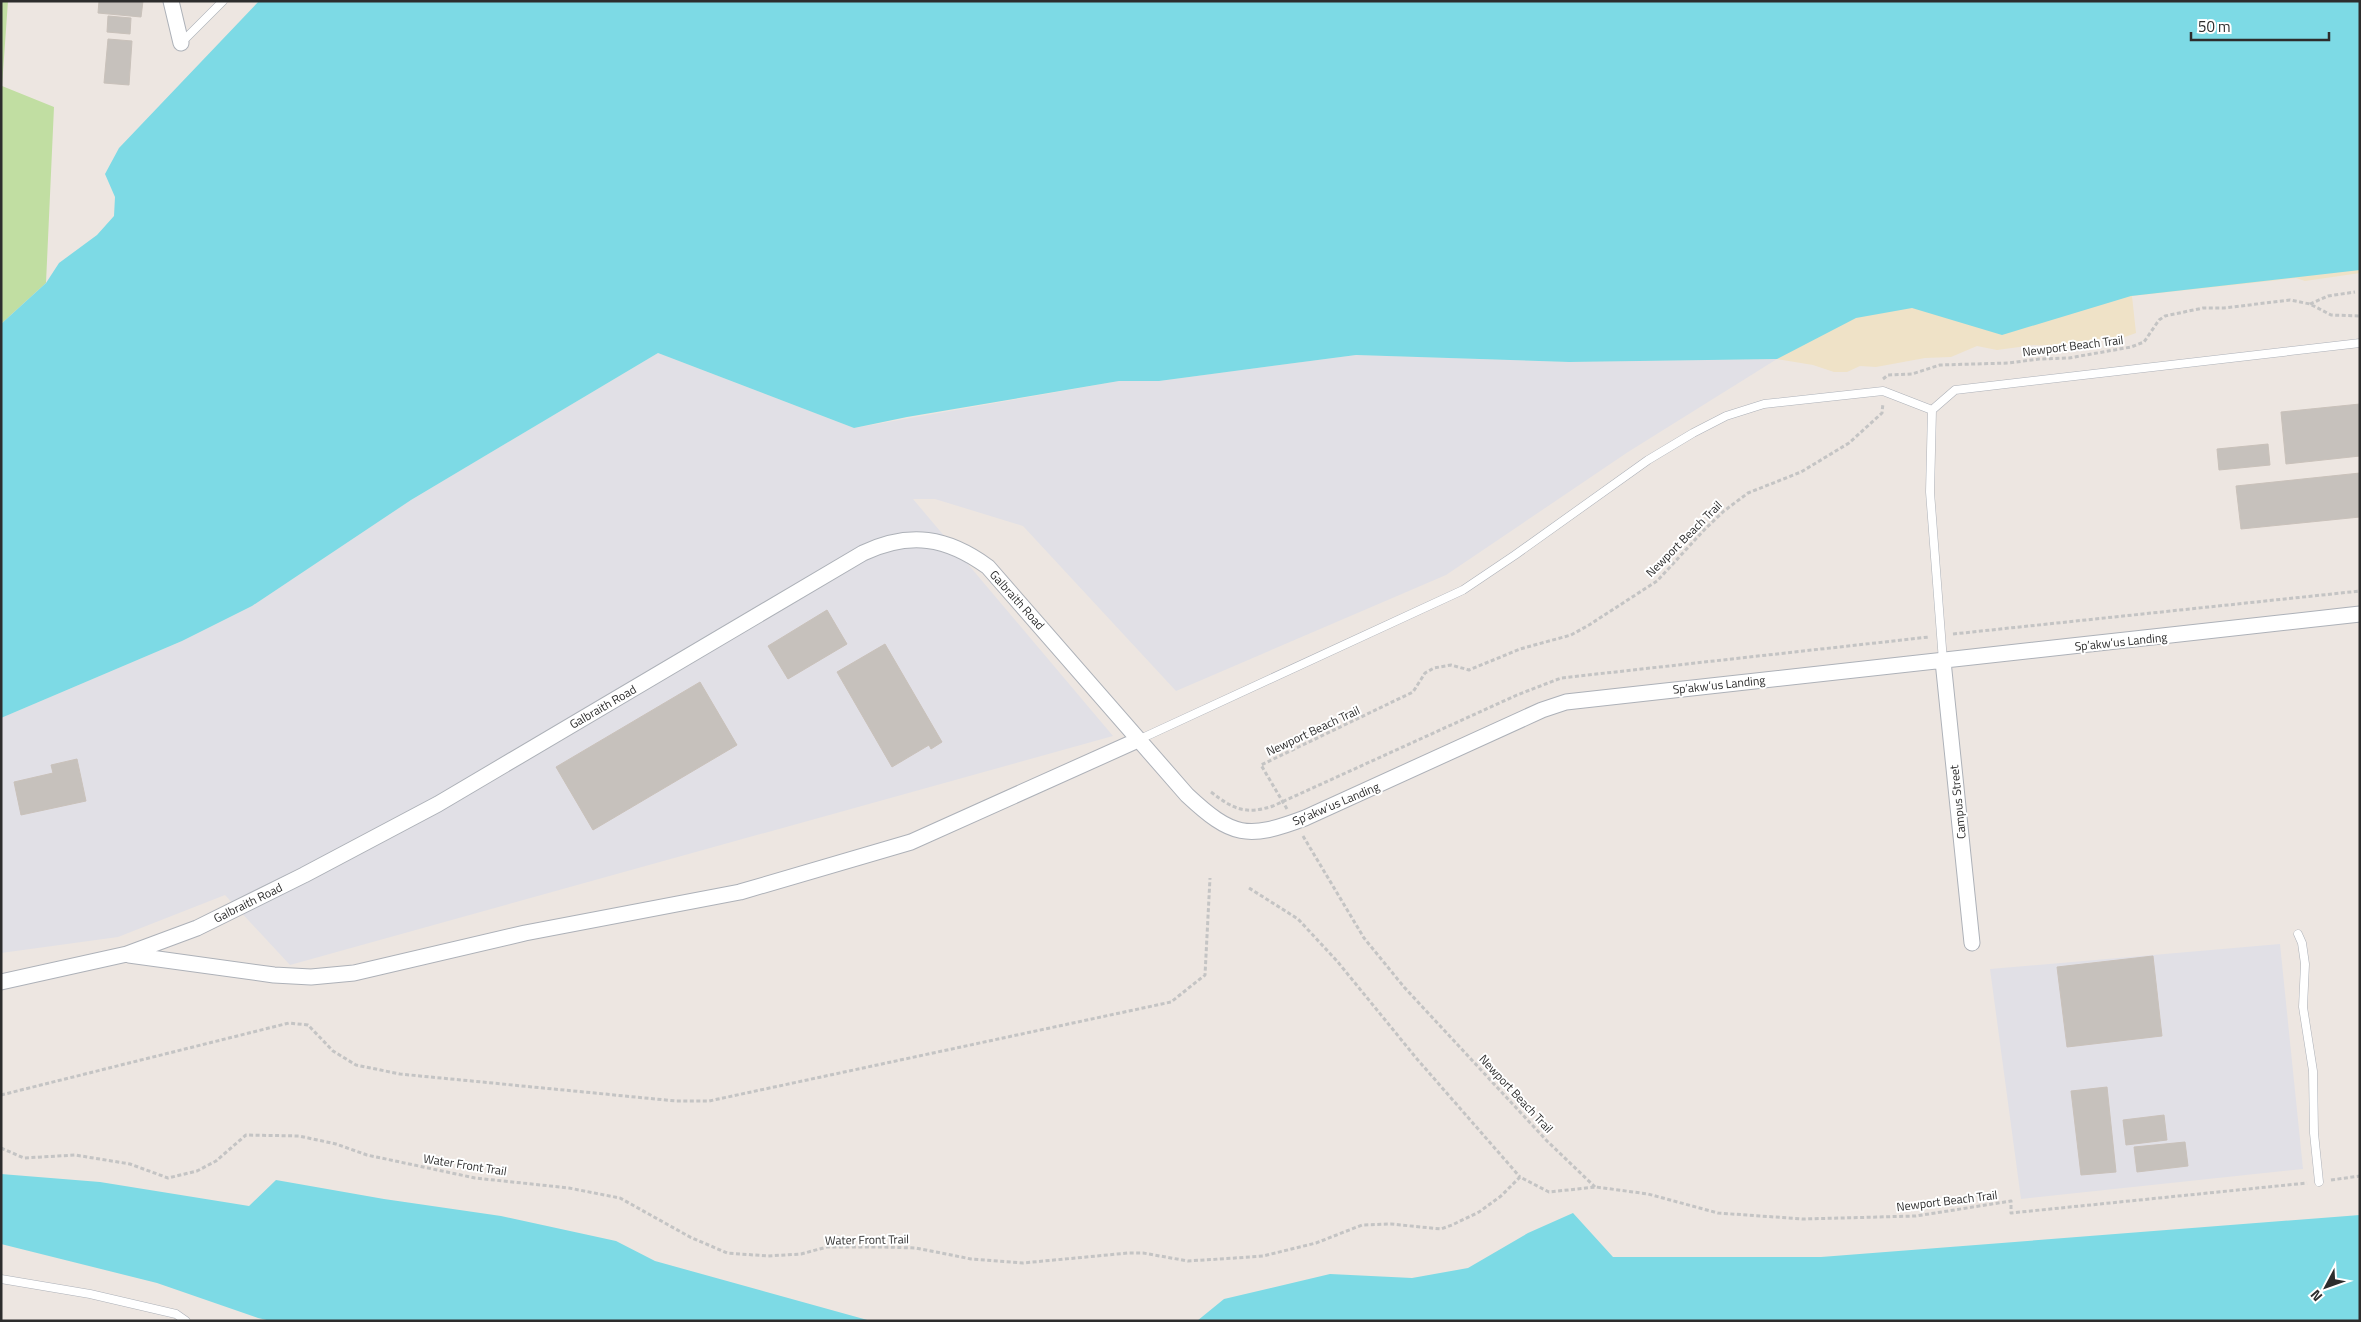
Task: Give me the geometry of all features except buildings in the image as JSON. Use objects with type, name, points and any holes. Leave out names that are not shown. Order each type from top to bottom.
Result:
[{"type":"street","points":[[171,1],[181,43]]},
{"type":"street","name":"Galbraith Road","points":[[1,982],[127,954],[197,928],[389,831],[863,553],[890,543],[916,539],[937,541],[968,553],[988,567],[1138,740]]},
{"type":"street","name":"Sp’akw’us Landing","points":[[1138,740],[1187,795],[1218,822],[1240,831],[1260,832],[1288,825],[1320,812],[1542,710],[1566,702],[2360,614]]},
{"type":"street","name":"Campus Street","points":[[1943,661],[1972,944]]},
{"type":"street","points":[[127,954],[274,975],[311,977],[354,973],[526,933],[740,892],[911,842],[1138,740]]},
{"type":"lane","points":[[181,43],[223,1]]},
{"type":"lane","points":[[1943,661],[1930,492],[1932,410],[1955,390],[2360,343]]},
{"type":"lane","points":[[1138,740],[1463,590],[1648,460],[1726,416],[1764,404],[1883,391],[1932,410]]},
{"type":"lane","points":[[2298,934],[2302,943],[2305,964],[2303,1006],[2313,1071],[2314,1133],[2319,1182]]},
{"type":"lane","points":[[1,1279],[90,1294],[176,1314],[186,1321]]},
{"type":"path","points":[[2310,304],[2328,296],[2355,292]]},
{"type":"path","name":"Newport Beach Trail","points":[[1290,815],[1261,766],[1413,692],[1425,673],[1434,668],[1451,665],[1468,670],[1520,648],[1570,635],[1589,625],[1661,577],[1706,528],[1724,511],[1748,493],[1801,472],[1849,443],[1882,413],[1883,380],[1888,375],[1912,374],[1940,365],[2009,363],[2069,358],[2131,347],[2144,342],[2159,320],[2165,316],[2178,313],[2290,300],[2310,304],[2330,315],[2360,316]]},
{"type":"path","points":[[1205,788],[1235,809],[1262,810],[1310,790],[1516,695],[1561,678],[1941,635],[2360,591]]},
{"type":"path","name":"Newport Beach Trail","points":[[1300,831],[1364,938],[1404,987],[1547,1141],[1596,1187],[1648,1194],[1718,1213],[1803,1219],[1916,1216],[2011,1201],[2011,1213],[2319,1182],[2360,1176]]},
{"type":"path","points":[[1,1095],[289,1022],[308,1025],[333,1051],[356,1065],[400,1074],[676,1101],[709,1101],[1171,1002],[1191,984],[1205,975],[1210,878]]},
{"type":"path","points":[[1249,888],[1298,919],[1337,960],[1417,1059],[1520,1177],[1549,1192],[1596,1187]]},
{"type":"path","name":"Water Front Trail","points":[[1,1148],[24,1158],[75,1155],[130,1164],[168,1178],[197,1171],[216,1161],[246,1134],[299,1136],[336,1144],[367,1155],[475,1178],[569,1188],[620,1198],[690,1237],[727,1253],[768,1256],[801,1254],[827,1247],[916,1248],[971,1259],[1022,1263],[1128,1253],[1143,1253],[1188,1261],[1253,1256],[1316,1243],[1362,1225],[1391,1224],[1441,1229],[1452,1226],[1479,1212],[1501,1196],[1520,1177]]},
{"type":"shaded area","points":[[658,353],[854,428],[1119,381],[1159,381],[1356,355],[1569,362],[1777,359],[1628,452],[1446,575],[1176,691],[1023,526],[935,499],[913,499],[1113,736],[290,965],[225,895],[118,937],[1,953],[1,718],[182,641],[252,606],[411,500]]},
{"type":"shaded area","points":[[2280,944],[2303,1169],[2021,1199],[1990,969]]},
{"type":"green space","points":[[1,1],[8,1],[2,86],[54,107],[46,283],[1,324]]},
{"type":"sand","points":[[2360,225],[2360,273],[2305,281],[2296,278],[2132,296],[2136,333],[2122,338],[2095,340],[2082,347],[2034,345],[1997,350],[1977,346],[1951,357],[1925,358],[1876,367],[1860,366],[1847,372],[1834,372],[1813,365],[1777,359],[1715,359],[1830,298]]},
{"type":"water","points":[[259,1],[2360,1],[2360,270],[2131,296],[2002,335],[1912,308],[1856,318],[1777,359],[1569,362],[1356,355],[1159,381],[1119,381],[907,417],[854,428],[658,353],[411,500],[252,606],[182,641],[1,718],[1,324],[46,283],[59,263],[97,235],[114,216],[115,197],[105,174],[119,148]]},
{"type":"water","points":[[1,1174],[100,1182],[249,1206],[276,1180],[384,1199],[501,1216],[616,1241],[655,1261],[871,1321],[271,1321],[157,1283],[1,1244]]},
{"type":"water","points":[[1573,1213],[1613,1257],[1821,1257],[2360,1215],[2360,1321],[1197,1321],[1224,1299],[1330,1274],[1412,1278],[1468,1268],[1528,1233]]}]
